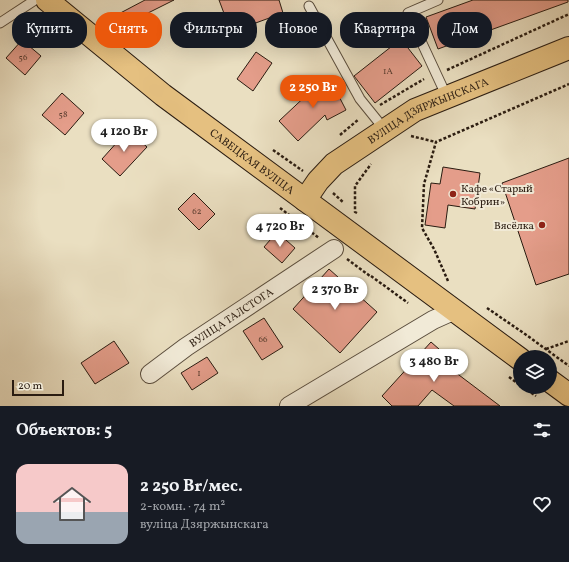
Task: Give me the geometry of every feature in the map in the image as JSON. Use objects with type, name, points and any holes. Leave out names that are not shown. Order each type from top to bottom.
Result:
[{"type":"main road","name":"САВЕЦКАЯ ВУЛІЦА","points":[[47,0],[163,95],[513,354]]},
{"type":"main road","name":"ВУЛІЦА ДЗЯРЖЫНСКАГА","points":[[305,200],[318,181],[334,164],[415,110],[569,48]]},
{"type":"main road","points":[[557,386],[569,395]]},
{"type":"street","name":"ВУЛІЦА ТАЛСТОГА","points":[[150,374],[186,347],[334,249]]},
{"type":"street","points":[[289,406],[433,320],[453,311]]},
{"type":"lane","points":[[0,23],[35,0]]},
{"type":"lane","points":[[438,0],[417,4],[408,13],[447,97]]},
{"type":"lane","points":[[309,6],[360,100],[385,130]]},
{"type":"path","points":[[411,136],[436,142],[569,84]]},
{"type":"path","points":[[436,142],[424,184],[422,228],[434,249],[449,283]]},
{"type":"path","points":[[267,146],[318,181],[345,203]]},
{"type":"path","points":[[356,212],[355,186],[372,163]]},
{"type":"path","points":[[350,208],[362,217]]},
{"type":"path","points":[[546,349],[569,341]]},
{"type":"building","points":[[145,0],[174,0],[150,12],[122,12]]},
{"type":"building","points":[[219,0],[279,0],[283,12],[265,12],[265,20],[257,22],[257,12],[224,12]]},
{"type":"building","points":[[473,0],[568,0],[568,2],[492,29],[492,12],[440,12]]},
{"type":"building","points":[[437,13],[437,46],[429,25],[429,16]]},
{"type":"building","points":[[15,48],[32,48],[41,56],[25,75],[6,58]]},
{"type":"building","points":[[390,48],[408,48],[422,66],[375,103],[354,76]]},
{"type":"building","points":[[256,52],[272,63],[253,91],[237,79]]},
{"type":"building","points":[[329,77],[346,110],[327,120],[325,115],[298,141],[279,121],[312,90],[310,86]]},
{"type":"building","points":[[62,93],[84,113],[65,135],[42,115]]},
{"type":"building","points":[[128,130],[147,147],[120,176],[102,159]]},
{"type":"building","name":"Вясёлка","points":[[569,158],[569,274],[536,285],[502,183]]},
{"type":"building","name":"Кафе «Старый Кобрин»","points":[[443,167],[480,173],[475,209],[448,205],[445,228],[425,225],[431,183],[440,184]]},
{"type":"building","points":[[194,193],[215,214],[199,230],[178,209]]},
{"type":"building","points":[[277,232],[295,248],[282,263],[264,247]]},
{"type":"building","points":[[329,269],[377,312],[340,353],[293,309]]},
{"type":"building","points":[[264,318],[283,347],[262,360],[243,331]]},
{"type":"building","points":[[114,341],[129,363],[95,384],[81,363]]},
{"type":"building","points":[[431,342],[456,364],[451,369],[500,406],[454,406],[432,390],[418,406],[392,406],[382,396]]},
{"type":"building","points":[[207,357],[218,373],[192,390],[181,373]]},
{"type":"place","name":"Кафе «Старый Кобрин»","points":[[453,194]]},
{"type":"place","name":"Вясёлка","points":[[542,225]]}]
